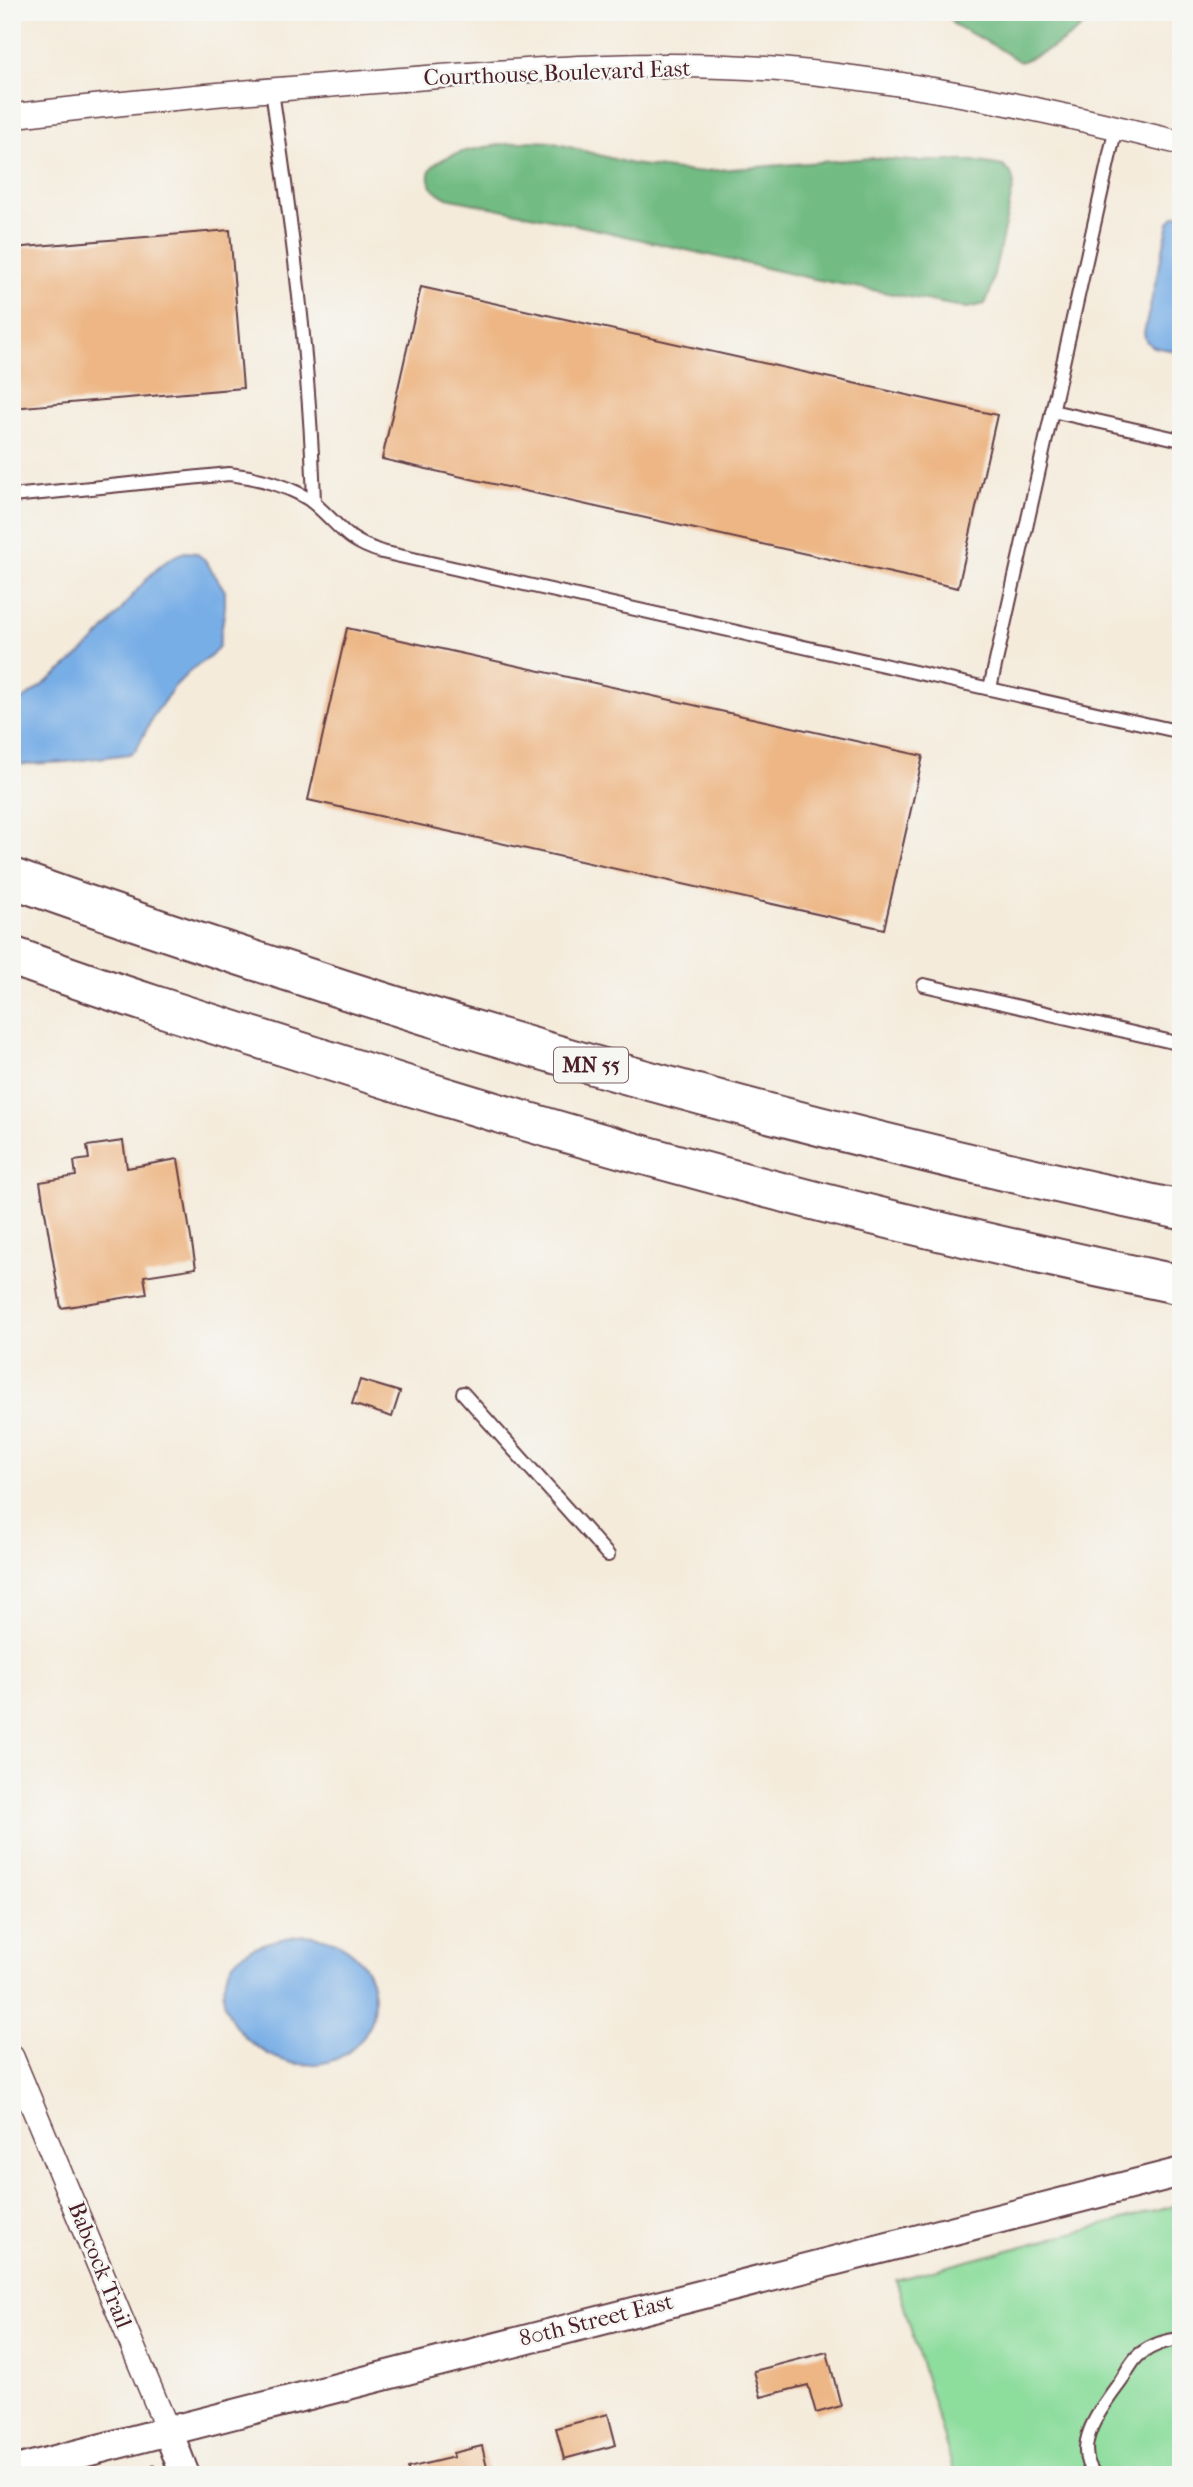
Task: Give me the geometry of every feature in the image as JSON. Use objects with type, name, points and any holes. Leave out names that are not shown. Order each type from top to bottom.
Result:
[{"type":"highway","name":"MN 55","points":[[12,878],[288,972],[561,1056],[895,1146],[1059,1185],[1181,1210]]},
{"type":"highway","points":[[12,956],[361,1072],[611,1147],[984,1243],[1181,1285]]},
{"type":"street","name":"Courthouse Boulevard East","points":[[12,116],[272,91],[582,67],[711,67],[785,71],[902,85],[1116,127],[1181,144]]},
{"type":"street","name":"Babcock Trail","points":[[12,2057],[181,2467]]},
{"type":"street","name":"80th Street East","points":[[12,2471],[1181,2172]]},
{"type":"lane","points":[[272,91],[285,179],[312,430],[314,503]]},
{"type":"lane","points":[[990,688],[1116,127]]},
{"type":"lane","points":[[1052,411],[1181,440]]},
{"type":"lane","points":[[12,496],[229,474],[256,477],[314,503],[338,529],[359,544],[382,552],[1181,732]]},
{"type":"lane","points":[[924,985],[1181,1044]]},
{"type":"lane","points":[[463,1393],[608,1555]]},
{"type":"lane","points":[[1095,2475],[1089,2467],[1086,2451],[1093,2421],[1139,2355],[1167,2340],[1181,2339]]},
{"type":"path","points":[[123,2475],[181,2467]]},
{"type":"green space","points":[[948,12],[1098,12],[1062,42],[1020,62],[953,24]]},
{"type":"green space","points":[[530,141],[551,142],[632,164],[693,172],[872,158],[973,161],[1003,166],[1011,173],[1014,184],[990,292],[985,304],[967,308],[809,278],[447,198],[431,186],[431,169],[439,161],[470,150]]},
{"type":"green space","points":[[1181,2204],[1181,2475],[955,2475],[896,2280]]},
{"type":"water","points":[[1181,214],[1181,352],[1154,347],[1146,341],[1144,333],[1169,223],[1174,216]]},
{"type":"water","points":[[185,552],[196,553],[205,560],[225,591],[219,646],[174,687],[154,715],[136,750],[129,754],[66,762],[12,765],[12,707],[81,654],[110,624],[150,575],[173,557]]},
{"type":"water","points":[[303,1935],[336,1942],[358,1959],[371,1980],[374,2005],[368,2028],[353,2048],[330,2061],[299,2064],[267,2053],[239,2030],[229,2015],[224,1999],[224,1983],[231,1966],[245,1952],[284,1938]]},
{"type":"building","points":[[230,230],[243,388],[12,408],[12,248]]},
{"type":"building","points":[[421,287],[997,415],[958,588],[382,459]]},
{"type":"building","points":[[347,628],[923,756],[884,929],[308,800]]},
{"type":"building","points":[[123,1141],[127,1168],[178,1159],[196,1268],[144,1276],[147,1294],[61,1308],[40,1182],[76,1176],[74,1161],[89,1159],[87,1146]]},
{"type":"building","points":[[360,1380],[400,1392],[392,1417],[352,1404]]},
{"type":"building","points":[[827,2352],[841,2406],[816,2413],[808,2385],[761,2397],[754,2371]]},
{"type":"building","points":[[608,2414],[616,2445],[564,2459],[556,2428]]},
{"type":"building","points":[[482,2446],[488,2472],[478,2475],[408,2475],[408,2468],[454,2457],[453,2453]]}]
